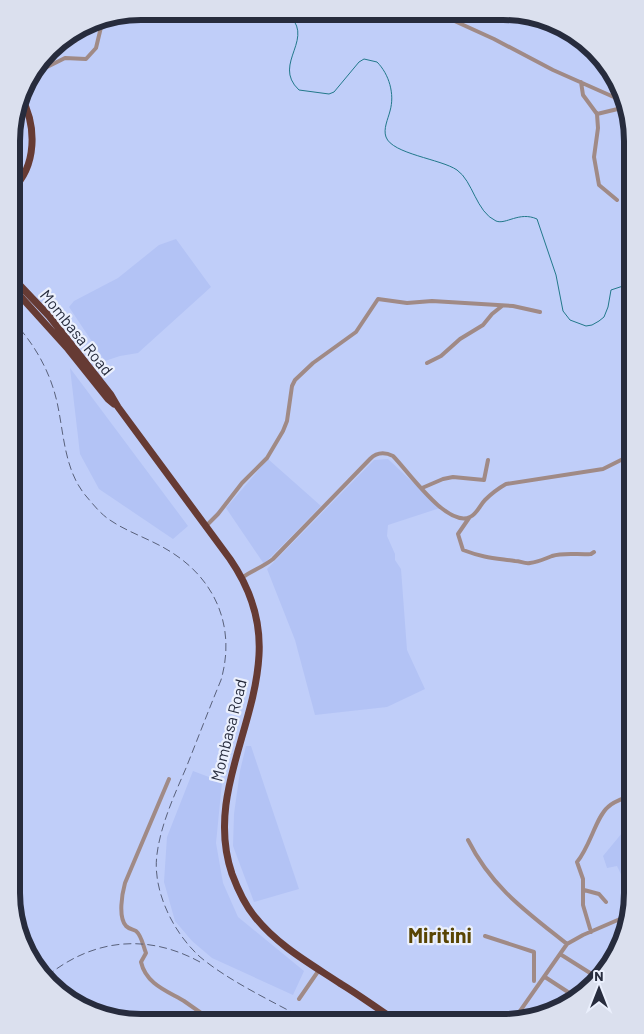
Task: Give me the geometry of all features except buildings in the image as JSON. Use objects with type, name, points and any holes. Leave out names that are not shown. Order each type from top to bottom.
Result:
[{"type":"highway","points":[[20,180],[25,174],[32,150],[30,121],[25,107]]},
{"type":"highway","name":"Mombasa Road","points":[[20,286],[48,316],[111,395],[243,577],[251,596],[257,622],[259,656],[255,683],[225,805],[225,848],[238,891],[256,919],[294,954],[386,1014]]},
{"type":"highway","name":"Mombasa Road","points":[[20,297],[68,350],[108,399],[118,407]]},
{"type":"street","points":[[452,20],[552,70],[616,98]]},
{"type":"street","points":[[44,69],[65,58],[86,59],[96,48],[101,27]]},
{"type":"street","points":[[581,82],[583,95],[597,114],[598,128],[594,157],[599,184],[617,200]]},
{"type":"street","points":[[597,114],[620,109]]},
{"type":"street","points":[[206,527],[242,483],[267,458],[287,421],[292,386],[296,380],[313,363],[356,332],[378,299],[407,303],[432,301],[513,306],[540,312]]},
{"type":"street","points":[[426,362],[441,356],[460,340],[483,326],[492,314],[502,306]]},
{"type":"street","points":[[243,577],[273,559],[373,455],[384,453],[393,456],[444,512],[460,518],[473,516],[484,501],[506,484],[603,469],[624,458]]},
{"type":"street","points":[[422,488],[453,477],[484,480],[488,460]]},
{"type":"street","points":[[468,518],[458,534],[459,540],[463,550],[480,557],[488,559],[493,557],[501,560],[529,563],[543,561],[552,556],[591,554],[594,552]]},
{"type":"street","points":[[169,779],[125,883],[121,900],[123,922],[141,938],[146,953],[140,962],[146,974],[164,992],[181,1000],[202,1014]]},
{"type":"street","points":[[591,932],[583,905],[584,879],[578,862],[606,808],[624,799]]},
{"type":"street","points":[[468,840],[478,859],[509,897],[567,944]]},
{"type":"street","points":[[584,890],[599,894],[606,902]]},
{"type":"street","points":[[519,1013],[567,944],[621,919]]},
{"type":"street","points":[[485,936],[534,952],[534,981]]},
{"type":"street","points":[[560,954],[576,964]]},
{"type":"street","points":[[299,999],[319,970]]},
{"type":"street","points":[[545,977],[570,994]]},
{"type":"shaded area","points":[[176,239],[211,287],[138,353],[105,361],[69,307],[74,301],[118,278],[159,245]]},
{"type":"shaded area","points":[[70,368],[188,526],[173,539],[99,489],[80,454]]},
{"type":"shaded area","points":[[268,459],[321,506],[264,564],[226,508]]},
{"type":"shaded area","points":[[388,459],[440,508],[388,525],[387,536],[395,554],[395,560],[401,569],[407,650],[425,689],[387,707],[315,715],[295,640],[267,569],[374,460]]},
{"type":"shaded area","points":[[246,746],[251,746],[299,889],[254,902],[233,846],[234,814],[240,771]]},
{"type":"shaded area","points":[[193,771],[222,782],[216,843],[223,883],[238,917],[304,971],[293,995],[212,958],[192,941],[175,921],[164,882],[167,837]]},
{"type":"shaded area","points":[[624,831],[624,880],[617,866],[607,868],[603,856]]},
{"type":"waterway","points":[[293,20],[298,31],[290,70],[292,80],[299,90],[329,94],[334,92],[359,62],[364,59],[377,62],[388,78],[391,91],[391,105],[385,131],[390,143],[397,148],[457,170],[467,181],[484,211],[496,221],[500,222],[524,216],[537,219],[556,275],[563,311],[570,320],[586,326],[599,321],[604,317],[608,307],[611,290],[624,286]]},
{"type":"railway","points":[[20,330],[34,348],[50,379],[57,402],[69,463],[79,486],[107,518],[163,547],[187,563],[211,591],[224,624],[226,642],[225,661],[221,680],[168,810],[159,843],[156,868],[161,896],[166,910],[181,935],[199,956],[238,983],[295,1014]]},
{"type":"railway","points":[[51,974],[83,954],[121,944],[160,947],[200,962]]},
{"type":"district","name":"Miritini","points":[[440,934]]}]
